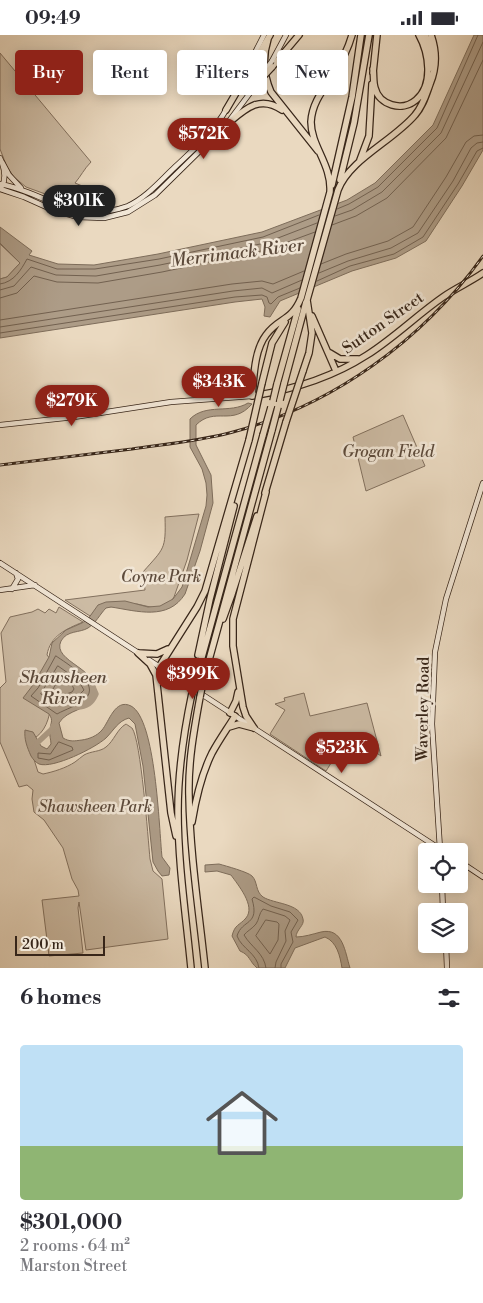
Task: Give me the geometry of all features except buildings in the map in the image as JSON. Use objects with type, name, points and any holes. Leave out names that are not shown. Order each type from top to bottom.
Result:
[{"type":"highway","points":[[267,70],[299,35]]},
{"type":"highway","points":[[336,371],[304,299],[331,181],[312,131],[312,110],[321,92],[342,60],[352,35]]},
{"type":"highway","points":[[192,968],[180,855],[178,811],[180,765],[192,693],[263,435],[281,384],[298,320],[352,97],[361,35]]},
{"type":"highway","points":[[298,320],[342,174],[354,123],[369,35]]},
{"type":"highway","points":[[360,161],[369,136],[377,35]]},
{"type":"highway","points":[[373,69],[374,88],[384,101],[394,106],[403,106],[416,100],[423,89],[427,72],[426,56],[419,35]]},
{"type":"highway","points":[[425,35],[431,56],[431,83]]},
{"type":"highway","points":[[252,396],[258,354],[263,341],[270,330],[294,313],[304,299],[338,190],[346,174],[413,117],[426,97],[434,77],[436,59],[435,46],[431,35]]},
{"type":"highway","points":[[267,36],[263,59],[266,81],[271,92],[322,158]]},
{"type":"highway","points":[[226,110],[267,36]]},
{"type":"highway","points":[[226,125],[246,108],[255,104],[277,106],[289,115]]},
{"type":"highway","name":"Sutton Street","points":[[252,396],[294,387],[336,371],[360,359],[444,297],[483,273]]},
{"type":"highway","points":[[254,728],[244,713],[232,639],[233,619],[286,422],[309,353],[312,333],[309,309]]},
{"type":"highway","points":[[159,667],[205,591],[249,439],[272,343],[288,318]]},
{"type":"highway","points":[[326,348],[333,356],[340,359],[360,359]]},
{"type":"highway","points":[[205,968],[190,832],[191,755],[203,683],[272,430],[274,405],[280,399],[281,384]]},
{"type":"highway","points":[[199,665],[198,656],[208,606],[231,520],[240,472]]},
{"type":"highway","points":[[213,644],[266,492]]},
{"type":"highway","points":[[138,653],[157,654],[172,646]]},
{"type":"highway","points":[[138,653],[153,668],[157,685],[171,813],[180,855]]},
{"type":"highway","points":[[157,685],[162,673],[166,671]]},
{"type":"highway","points":[[190,832],[204,771],[212,753],[227,729],[239,685]]},
{"type":"highway","points":[[227,729],[239,724],[254,728]]},
{"type":"main road","points":[[272,64],[286,35]]},
{"type":"main road","points":[[1,187],[54,210],[78,217],[102,218],[119,215],[136,208],[154,195],[226,125],[248,95]]},
{"type":"main road","points":[[1,187],[24,190],[56,204],[81,211],[106,211],[127,206],[144,197],[159,183],[214,128],[226,110]]},
{"type":"main road","points":[[1,160],[9,175],[24,190]]},
{"type":"main road","points":[[1,160],[4,173],[1,187]]},
{"type":"main road","points":[[0,425],[74,417],[171,402],[252,396]]},
{"type":"main road","name":"Waverley Road","points":[[440,843],[432,723],[436,652],[446,599],[483,483]]},
{"type":"main road","points":[[0,563],[429,843]]},
{"type":"main road","points":[[12,589],[18,579],[16,573]]},
{"type":"main road","points":[[0,590],[35,585]]},
{"type":"main road","points":[[468,867],[483,877]]},
{"type":"main road","points":[[446,953],[447,968]]},
{"type":"green space","points":[[0,53],[15,71],[15,95],[35,95],[91,162],[75,183],[92,190],[104,208],[81,207],[26,187],[14,177],[7,167],[0,149]]},
{"type":"green space","points":[[0,244],[20,263],[7,277],[0,279]]},
{"type":"green space","name":"Grogan Field","points":[[403,415],[425,466],[366,491],[353,437]]},
{"type":"green space","name":"Coyne Park","points":[[199,514],[187,560],[174,597],[170,603],[159,609],[137,604],[99,608],[90,616],[65,600],[145,590],[143,572],[159,553],[164,543],[165,517]]},
{"type":"green space","name":"Shawsheen Park","points":[[59,607],[83,622],[60,634],[49,648],[47,655],[51,660],[51,704],[46,725],[41,733],[33,739],[31,750],[38,772],[43,774],[68,766],[84,755],[106,747],[126,724],[132,728],[141,769],[150,859],[153,871],[162,879],[168,939],[86,950],[79,902],[83,953],[49,956],[42,900],[79,896],[63,848],[44,820],[34,812],[33,790],[27,785],[19,787],[0,742],[0,688],[6,682],[1,633],[10,617],[38,609],[45,613],[49,609],[56,613]]},
{"type":"green space","points":[[304,693],[310,716],[367,703],[381,756],[358,740],[346,744],[326,771],[270,734],[285,710],[275,704],[285,701],[284,698]]},
{"type":"water","name":"Merrimack River","points":[[474,35],[483,35],[483,150],[426,241],[396,258],[352,271],[280,301],[270,317],[264,316],[265,307],[262,299],[0,338],[0,279],[7,277],[20,263],[0,243],[0,227],[32,251],[29,255],[58,264],[94,265],[158,254],[262,232],[347,200],[375,183],[433,125]]},
{"type":"water","name":"Shawsheen River","points":[[248,403],[252,404],[245,411],[231,416],[210,417],[196,425],[196,445],[211,475],[213,503],[200,551],[185,594],[170,608],[161,611],[141,612],[111,607],[106,608],[91,626],[85,630],[67,635],[61,641],[60,648],[63,655],[85,672],[95,686],[94,695],[88,704],[67,715],[59,723],[63,738],[74,741],[95,736],[102,730],[113,712],[125,704],[131,706],[139,715],[146,731],[155,775],[162,857],[170,868],[169,875],[162,876],[153,862],[143,766],[135,724],[129,718],[125,719],[106,738],[84,752],[63,761],[45,765],[39,764],[31,756],[25,740],[25,730],[33,732],[41,746],[47,749],[51,744],[51,718],[49,714],[23,698],[49,657],[52,643],[66,630],[88,619],[98,605],[106,602],[125,601],[148,607],[160,606],[173,599],[182,587],[206,506],[206,483],[202,469],[190,447],[190,419],[203,411],[234,408]]},
{"type":"water","points":[[219,864],[250,874],[254,878],[263,897],[297,910],[301,914],[303,921],[296,937],[328,931],[334,933],[342,942],[350,968],[342,968],[335,946],[325,937],[295,948],[285,968],[257,968],[246,954],[240,951],[232,936],[236,927],[249,913],[245,896],[231,875],[217,871],[205,872],[205,865]]},
{"type":"waterway","name":"Shawsheen River","points":[[77,707],[89,704],[93,700],[96,694],[93,687]]},
{"type":"waterway","name":"Shawsheen River","points":[[36,748],[37,743],[53,726]]},
{"type":"railway","points":[[0,465],[208,438],[270,420],[306,405],[340,387],[404,341],[433,315],[459,287],[483,256]]}]
